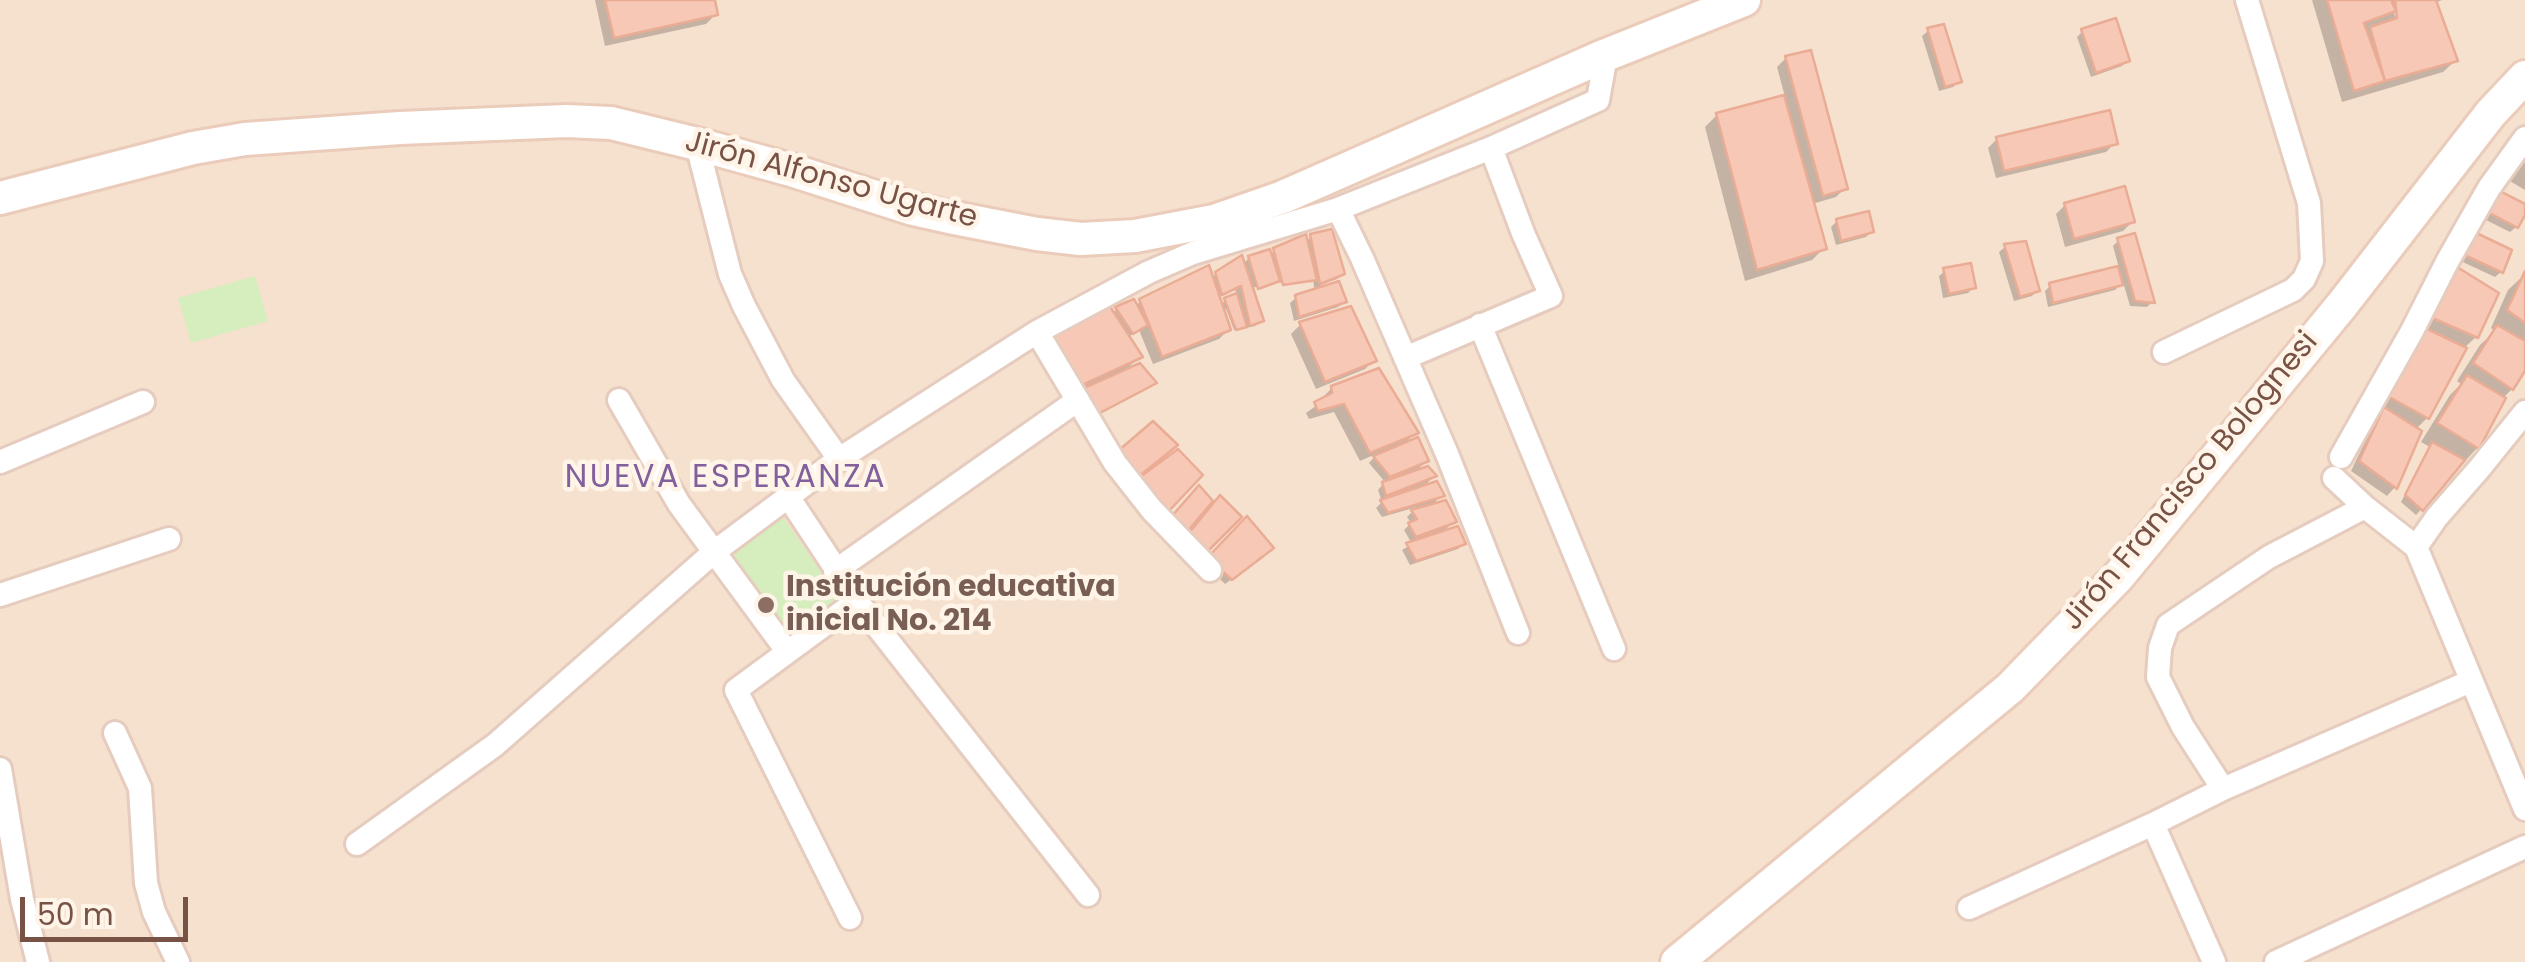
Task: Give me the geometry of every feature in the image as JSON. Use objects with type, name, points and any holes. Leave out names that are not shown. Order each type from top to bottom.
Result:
[{"type":"main road","name":"Jirón Alfonso Ugarte","points":[[0,198],[193,148],[246,139],[566,121],[611,123],[697,144],[912,209],[1037,234],[1082,239],[1134,236],[1289,209],[1606,55],[1744,0]]},
{"type":"main road","name":"Jirón Francisco Bolognesi","points":[[1677,962],[2010,688],[2118,577],[2342,305],[2491,113],[2525,77]]},
{"type":"street","points":[[2164,352],[2293,290],[2304,280],[2312,261],[2309,203],[2247,0]]},
{"type":"street","points":[[358,844],[494,745],[714,552],[839,458],[1037,332],[1149,272],[1289,209],[1338,209],[1598,100],[1606,55]]},
{"type":"street","points":[[2525,138],[2489,188],[2338,468],[2366,507],[2416,547],[2525,808]]},
{"type":"street","points":[[697,144],[730,274],[744,306],[783,380],[839,458]]},
{"type":"street","points":[[1405,358],[1552,296],[1523,234],[1491,148]]},
{"type":"street","points":[[1338,209],[1447,454],[1518,633]]},
{"type":"street","points":[[1480,325],[1614,649]]},
{"type":"street","points":[[1037,332],[1115,463],[1152,510],[1210,570]]},
{"type":"street","points":[[619,400],[679,504],[787,652]]},
{"type":"street","points":[[835,571],[1078,400]]},
{"type":"street","points":[[0,462],[143,402]]},
{"type":"street","points":[[2416,547],[2436,517],[2525,412]]},
{"type":"street","points":[[789,498],[857,601],[1088,895]]},
{"type":"street","points":[[2223,789],[2182,728],[2158,677],[2160,648],[2168,626],[2269,557],[2366,507]]},
{"type":"street","points":[[0,594],[169,539]]},
{"type":"street","points":[[850,918],[736,690],[857,601]]},
{"type":"street","points":[[1969,908],[2223,789],[2471,681]]},
{"type":"street","points":[[115,734],[140,788],[150,898],[178,962]]},
{"type":"street","points":[[0,769],[22,899],[38,962]]},
{"type":"street","points":[[2153,824],[2214,962]]},
{"type":"street","points":[[2276,962],[2325,952],[2525,847]]},
{"type":"shaded area","points":[[0,0],[2525,0],[2525,962],[0,962]]},
{"type":"green space","points":[[255,276],[268,321],[191,343],[178,298]]},
{"type":"green space","points":[[781,514],[843,604],[787,642],[725,552]]},
{"type":"building","points":[[605,0],[715,0],[718,15],[614,38]]},
{"type":"building","points":[[2327,0],[2391,0],[2396,11],[2364,23],[2385,81],[2354,91]]},
{"type":"building","points":[[2395,0],[2436,0],[2458,61],[2385,81],[2370,27],[2397,18]]},
{"type":"building","points":[[2116,18],[2130,61],[2096,73],[2081,29]]},
{"type":"building","points":[[1944,24],[1962,82],[1945,87],[1927,28]]},
{"type":"building","points":[[1811,50],[1848,189],[1823,196],[1785,56]]},
{"type":"building","points":[[1784,95],[1827,249],[1757,270],[1716,113]]},
{"type":"building","points":[[2110,110],[2118,144],[2004,171],[1996,137]]},
{"type":"building","points":[[2125,186],[2135,222],[2074,239],[2064,203]]},
{"type":"building","points":[[2494,188],[2525,204],[2525,215],[2518,228],[2482,209]]},
{"type":"building","points":[[1869,211],[1874,232],[1841,241],[1836,219]]},
{"type":"building","points":[[1332,229],[1345,274],[1320,284],[1310,234]]},
{"type":"building","points":[[2470,230],[2512,250],[2503,273],[2458,252]]},
{"type":"building","points":[[2135,233],[2155,303],[2135,301],[2117,238]]},
{"type":"building","points":[[1306,234],[1317,280],[1283,285],[1273,248]]},
{"type":"building","points":[[2026,241],[2040,291],[2020,297],[2004,244]]},
{"type":"building","points":[[1270,249],[1280,281],[1258,289],[1248,256]]},
{"type":"building","points":[[1242,255],[1264,321],[1250,326],[1241,286],[1222,295],[1215,272]]},
{"type":"building","points":[[1971,263],[1976,288],[1949,294],[1943,268]]},
{"type":"building","points":[[1209,265],[1231,330],[1162,357],[1139,299]]},
{"type":"building","points":[[2118,266],[2123,285],[2053,303],[2049,283]]},
{"type":"building","points":[[2457,267],[2499,293],[2478,338],[2430,317]]},
{"type":"building","points":[[2525,271],[2525,323],[2507,310]]},
{"type":"building","points":[[1339,281],[1347,302],[1299,317],[1295,295]]},
{"type":"building","points":[[1237,293],[1247,327],[1236,330],[1224,298]]},
{"type":"building","points":[[1134,299],[1148,325],[1133,334],[1115,307]]},
{"type":"building","points":[[1109,305],[1143,357],[1078,387],[1044,339]]},
{"type":"building","points":[[1351,306],[1377,361],[1325,382],[1299,322]]},
{"type":"building","points":[[2497,325],[2525,341],[2525,371],[2513,390],[2473,363]]},
{"type":"building","points":[[2423,327],[2467,348],[2429,419],[2384,394]]},
{"type":"building","points":[[1140,363],[1157,383],[1096,415],[1077,391]]},
{"type":"building","points":[[1379,368],[1419,433],[1370,453],[1344,404],[1318,411],[1314,402],[1332,393],[1331,386]]},
{"type":"building","points":[[2467,375],[2506,398],[2479,449],[2437,423]]},
{"type":"building","points":[[2384,407],[2422,431],[2397,489],[2359,461]]},
{"type":"building","points":[[1153,421],[1178,445],[1138,477],[1118,451]]},
{"type":"building","points":[[1418,437],[1429,461],[1390,477],[1373,456]]},
{"type":"building","points":[[2432,442],[2465,460],[2423,511],[2405,495]]},
{"type":"building","points":[[1178,449],[1203,475],[1167,513],[1136,480]]},
{"type":"building","points":[[1428,466],[1437,476],[1386,496],[1382,482]]},
{"type":"building","points":[[1437,481],[1445,496],[1388,513],[1380,500]]},
{"type":"building","points":[[1199,485],[1213,501],[1187,532],[1172,516]]},
{"type":"building","points":[[1220,495],[1242,517],[1206,553],[1189,533]]},
{"type":"building","points":[[1446,500],[1457,522],[1416,537],[1408,523],[1417,519],[1411,510]]},
{"type":"building","points":[[1247,516],[1274,548],[1232,580],[1208,557]]},
{"type":"building","points":[[1458,526],[1466,544],[1416,561],[1406,543]]},
{"type":"place","name":"Institución educativa inicial No. 214","points":[[766,605]]},
{"type":"district","name":"NUEVA ESPERANZA","points":[[726,479]]}]
